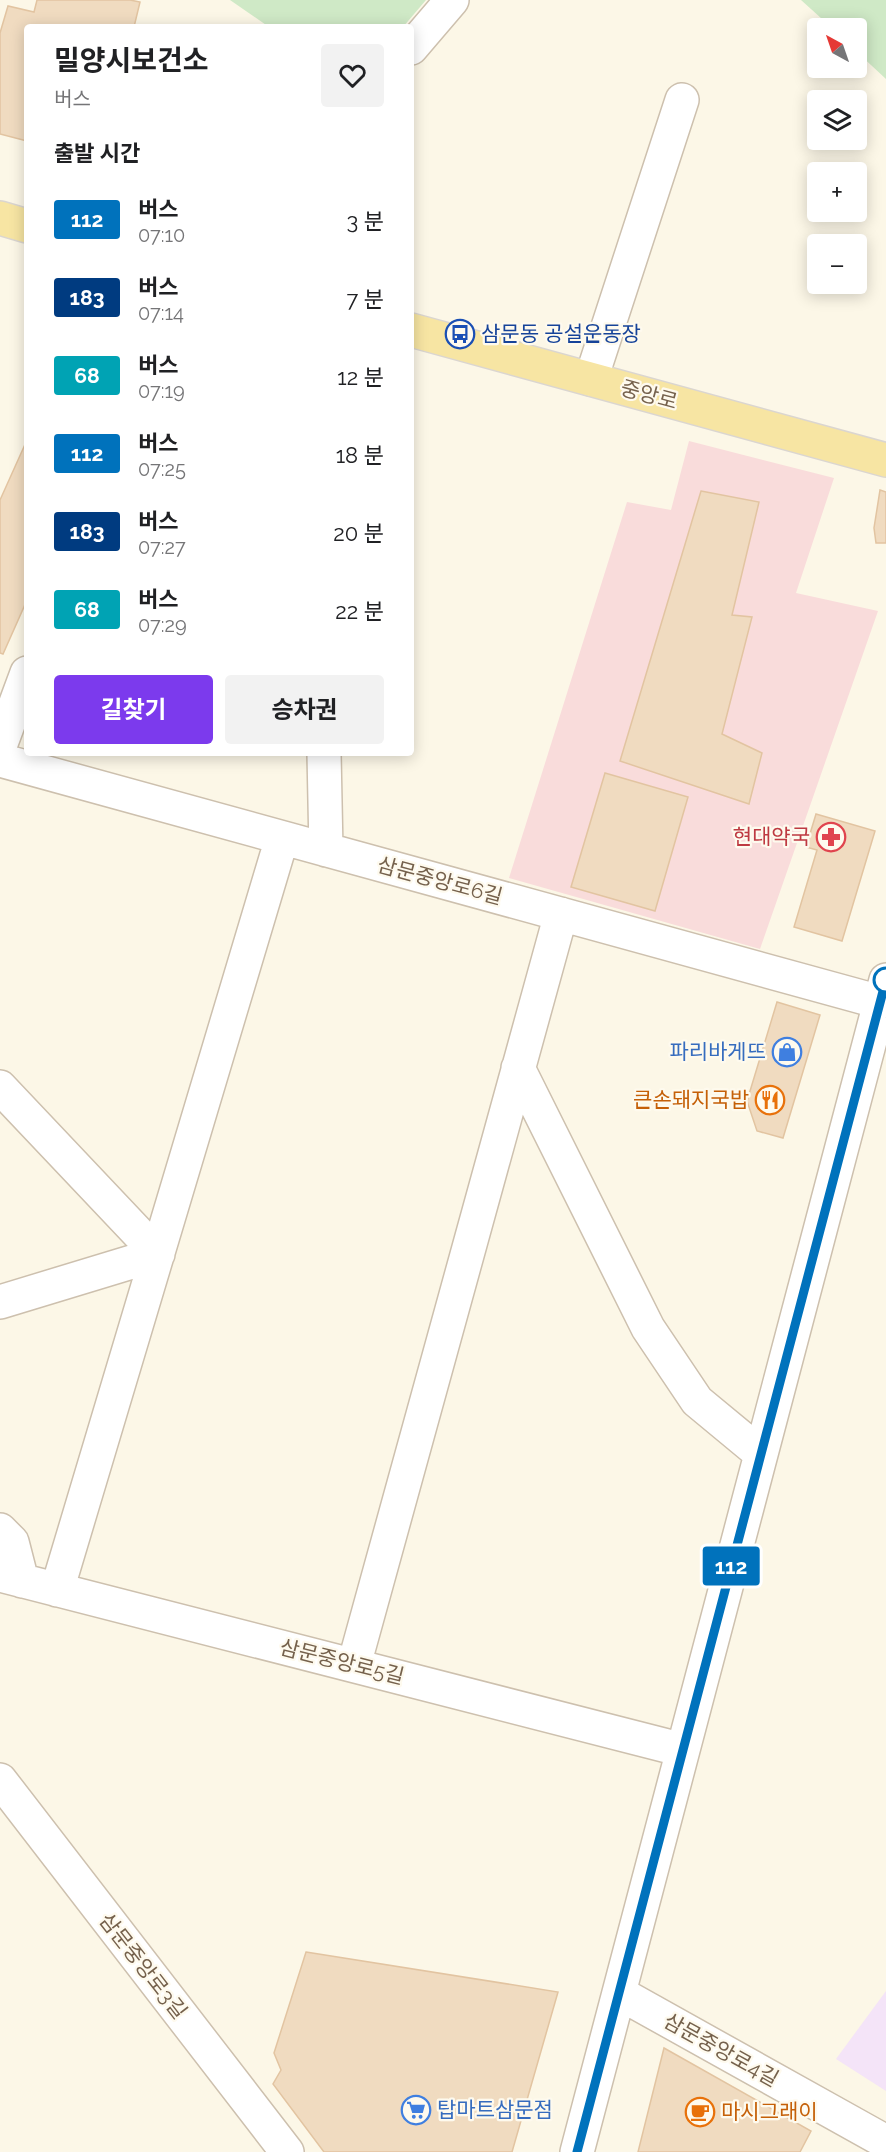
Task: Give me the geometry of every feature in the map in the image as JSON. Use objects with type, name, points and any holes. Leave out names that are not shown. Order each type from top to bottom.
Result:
[{"type":"main road","points":[[0,218],[24,225]]},
{"type":"main road","name":"중앙로","points":[[414,331],[886,460]]},
{"type":"street","points":[[414,44],[452,0]]},
{"type":"street","points":[[591,379],[682,100]]},
{"type":"street","points":[[0,746],[24,681]]},
{"type":"street","points":[[324,756],[326,850]]},
{"type":"street","name":"삼문중앙로6길","points":[[0,760],[561,914],[883,991]]},
{"type":"street","points":[[57,1590],[282,838]]},
{"type":"street","points":[[354,1665],[561,914]]},
{"type":"street","points":[[577,2152],[883,991]]},
{"type":"street","points":[[518,1068],[648,1328],[697,1401],[760,1454]]},
{"type":"street","points":[[0,1087],[158,1254]]},
{"type":"street","points":[[0,1302],[158,1254]]},
{"type":"street","points":[[0,1530],[12,1542],[11,1578]]},
{"type":"street","name":"삼문중앙로5길","points":[[11,1578],[683,1750]]},
{"type":"street","name":"삼문중앙로3길","points":[[0,1780],[286,2152]]},
{"type":"street","name":"삼문중앙로4길","points":[[619,1993],[886,2142]]},
{"type":"shaded area","points":[[689,441],[834,478],[796,593],[878,611],[760,949],[509,878],[627,502],[671,510]]},
{"type":"shaded area","points":[[886,1991],[886,2091],[836,2059]]},
{"type":"green space","points":[[230,0],[426,0],[406,24],[265,24]]},
{"type":"green space","points":[[801,0],[886,0],[886,79],[867,61],[867,18],[821,18]]},
{"type":"building","points":[[37,0],[130,0],[140,2],[135,24],[24,24],[24,140],[0,134],[0,33],[8,6],[34,12]]},
{"type":"building","points":[[24,447],[24,607],[3,654],[0,653],[0,500]]},
{"type":"building","points":[[880,490],[886,492],[886,543],[876,543],[874,528]]},
{"type":"building","points":[[701,491],[759,502],[732,615],[752,617],[722,734],[762,753],[749,804],[620,761]]},
{"type":"building","points":[[605,773],[688,797],[655,911],[571,887]]},
{"type":"building","points":[[816,814],[875,831],[842,941],[794,927],[817,850],[806,847]]},
{"type":"building","points":[[777,1002],[820,1015],[783,1138],[757,1131],[747,1101]]},
{"type":"building","points":[[306,1952],[558,1992],[512,2152],[324,2152],[273,2084],[281,2070],[274,2053]]},
{"type":"building","points":[[664,2048],[811,2131],[800,2152],[638,2152]]},
{"type":"bus line","name":"112","points":[[577,2152],[886,980]]},
{"type":"place","name":"삼문동 공설운동장","points":[[460,334]]},
{"type":"place","name":"현대약국","points":[[831,837]]},
{"type":"place","name":"파리바게뜨","points":[[787,1052]]},
{"type":"place","name":"큰손돼지국밥","points":[[770,1100]]},
{"type":"place","name":"탑마트삼문점","points":[[416,2110]]},
{"type":"place","name":"마시그래이","points":[[700,2112]]}]
